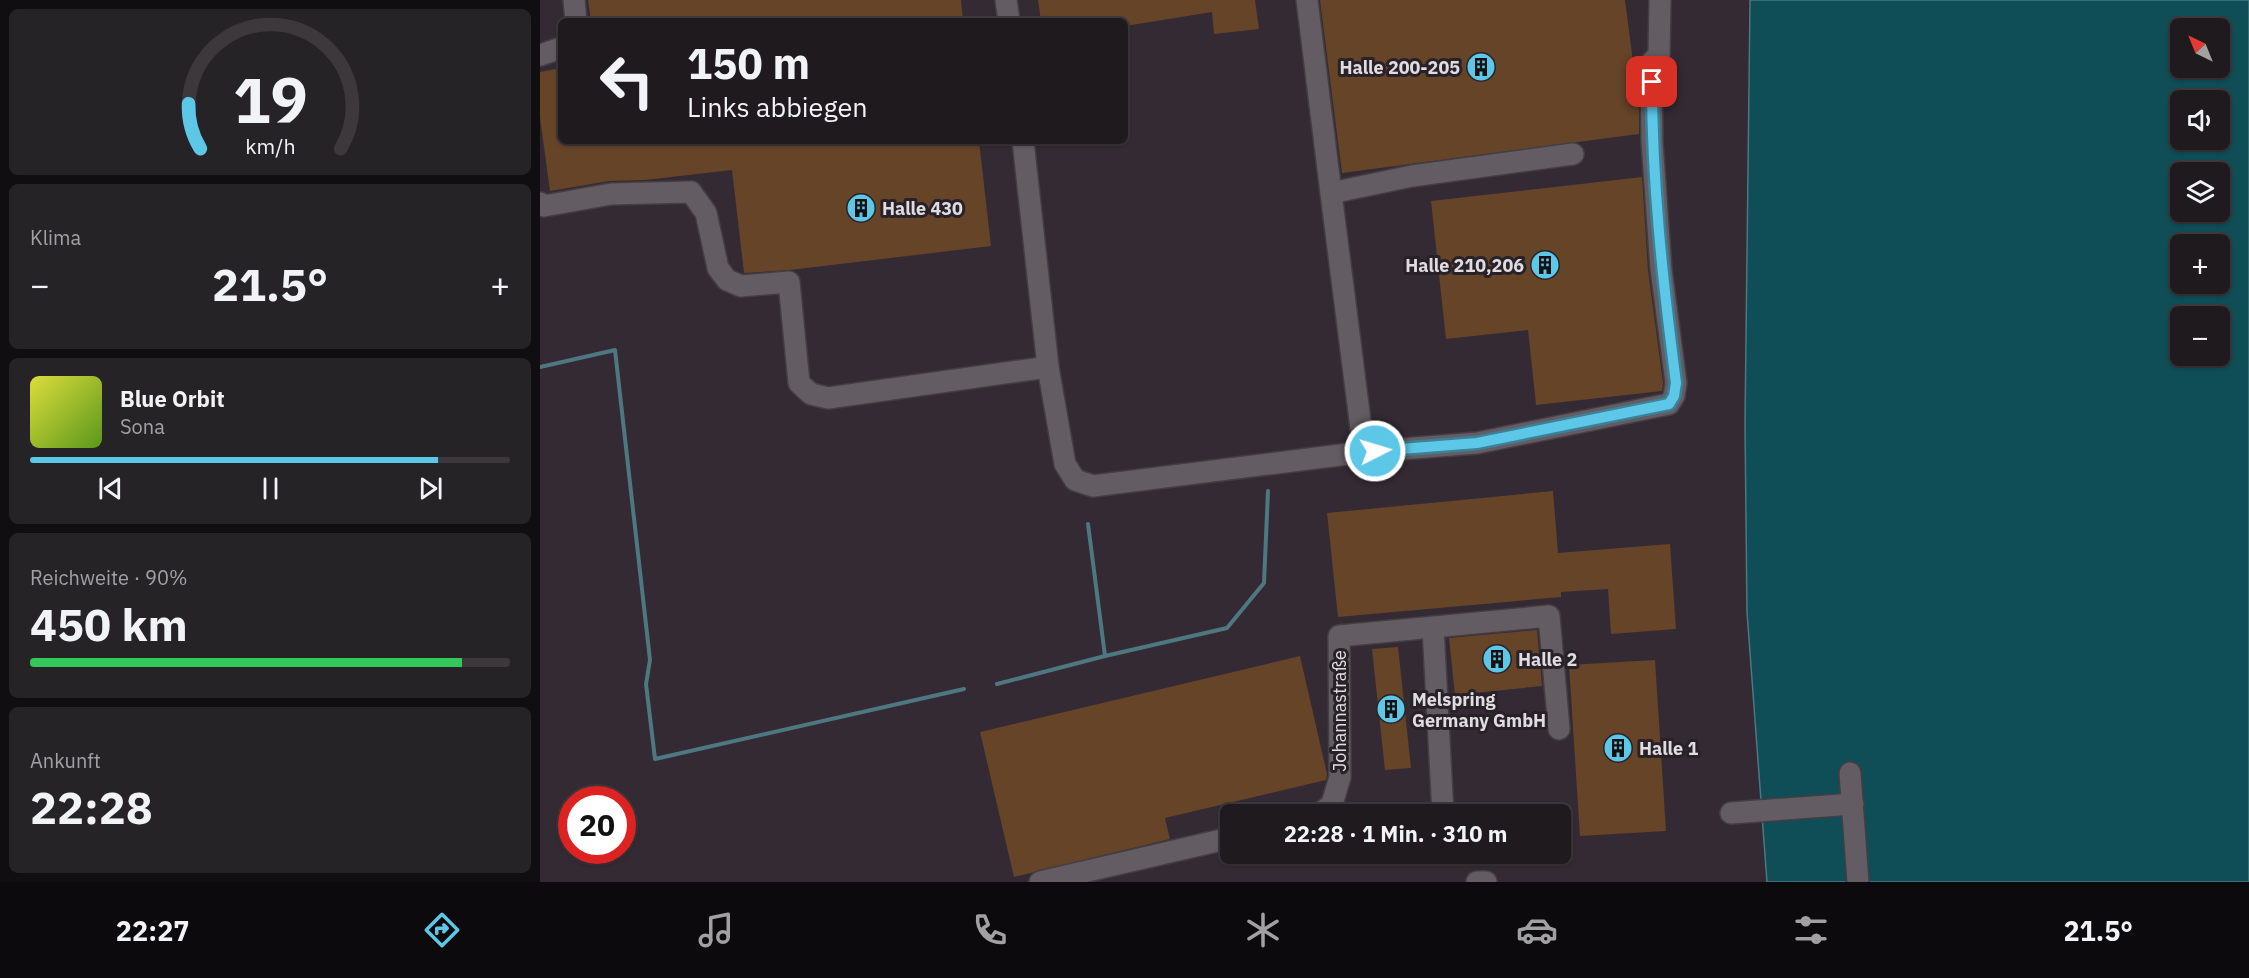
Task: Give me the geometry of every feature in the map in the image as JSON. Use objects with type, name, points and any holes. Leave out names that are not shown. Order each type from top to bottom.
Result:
[{"type":"street","points":[[574,0],[576,18]]},
{"type":"street","points":[[1006,0],[1009,18]]},
{"type":"street","points":[[1307,0],[1364,452]]},
{"type":"street","points":[[1023,144],[1048,368],[1065,464],[1076,480],[1093,486],[1364,452],[1477,443],[1669,404],[1674,396],[1676,383],[1661,269],[1652,141],[1652,63],[1659,55],[1660,0]]},
{"type":"street","points":[[540,55],[558,49]]},
{"type":"street","points":[[1331,193],[1412,176],[1573,154]]},
{"type":"street","points":[[540,202],[544,206],[610,194],[691,192],[706,213],[718,268],[727,280],[741,286],[789,282],[799,383],[811,394],[828,398],[1048,368]]},
{"type":"street","points":[[1442,804],[1433,627],[1549,616],[1559,729]]},
{"type":"street","name":"Johannastraße","points":[[1332,804],[1340,777],[1339,636],[1433,627]]},
{"type":"street","points":[[1850,773],[1858,882]]},
{"type":"street","points":[[1731,813],[1852,804]]},
{"type":"street","points":[[1040,882],[1220,840]]},
{"type":"street","points":[[1477,882],[1486,882]]},
{"type":"shaded area","points":[[540,0],[1749,0],[1745,424],[1747,612],[1767,882],[540,882]]},
{"type":"water","points":[[1750,0],[2249,0],[2249,882],[1767,882],[1747,612],[1745,424]]},
{"type":"building","points":[[588,0],[961,0],[963,18],[591,18]]},
{"type":"building","points":[[1038,0],[1255,0],[1259,29],[1214,34],[1212,12],[1128,26],[1128,18],[1041,18]]},
{"type":"building","name":"Halle 200-205","points":[[1320,0],[1625,0],[1639,109],[1639,134],[1342,173]]},
{"type":"building","name":"Halle 430","points":[[558,69],[558,144],[979,144],[991,246],[790,270],[744,273],[732,170],[645,180],[609,181],[550,191],[540,117],[540,72]]},
{"type":"building","name":"Halle 210,206","points":[[1642,177],[1648,270],[1663,383],[1662,391],[1536,405],[1528,330],[1446,339],[1431,201]]},
{"type":"building","points":[[1553,491],[1558,553],[1670,544],[1676,629],[1611,634],[1608,589],[1561,592],[1561,597],[1338,617],[1327,513]]},
{"type":"building","name":"Halle 2","points":[[1537,630],[1542,686],[1455,695],[1449,638]]},
{"type":"building","name":"Melspring Germany GmbH","points":[[1398,647],[1411,768],[1385,770],[1372,649]]},
{"type":"building","points":[[1300,656],[1327,774],[1326,780],[1165,818],[1170,839],[1014,877],[980,732]]},
{"type":"building","name":"Halle 1","points":[[1655,660],[1666,831],[1580,836],[1569,665]]},
{"type":"waterway","points":[[540,367],[615,350],[650,660],[646,684],[655,759],[964,689]]},
{"type":"waterway","points":[[997,684],[1227,628],[1264,583],[1268,491]]},
{"type":"waterway","points":[[1088,524],[1105,656]]},
{"type":"place","name":"Halle 200-205","points":[[1481,67]]},
{"type":"place","name":"Halle 430","points":[[861,208]]},
{"type":"place","name":"Halle 210,206","points":[[1545,265]]},
{"type":"place","name":"Halle 2","points":[[1497,659]]},
{"type":"place","name":"Melspring Germany GmbH","points":[[1391,709]]},
{"type":"place","name":"Halle 1","points":[[1618,748]]},
{"type":"route","points":[[1375,451],[1477,443],[1669,404],[1674,396],[1676,383],[1661,269],[1652,141],[1652,82]]}]
